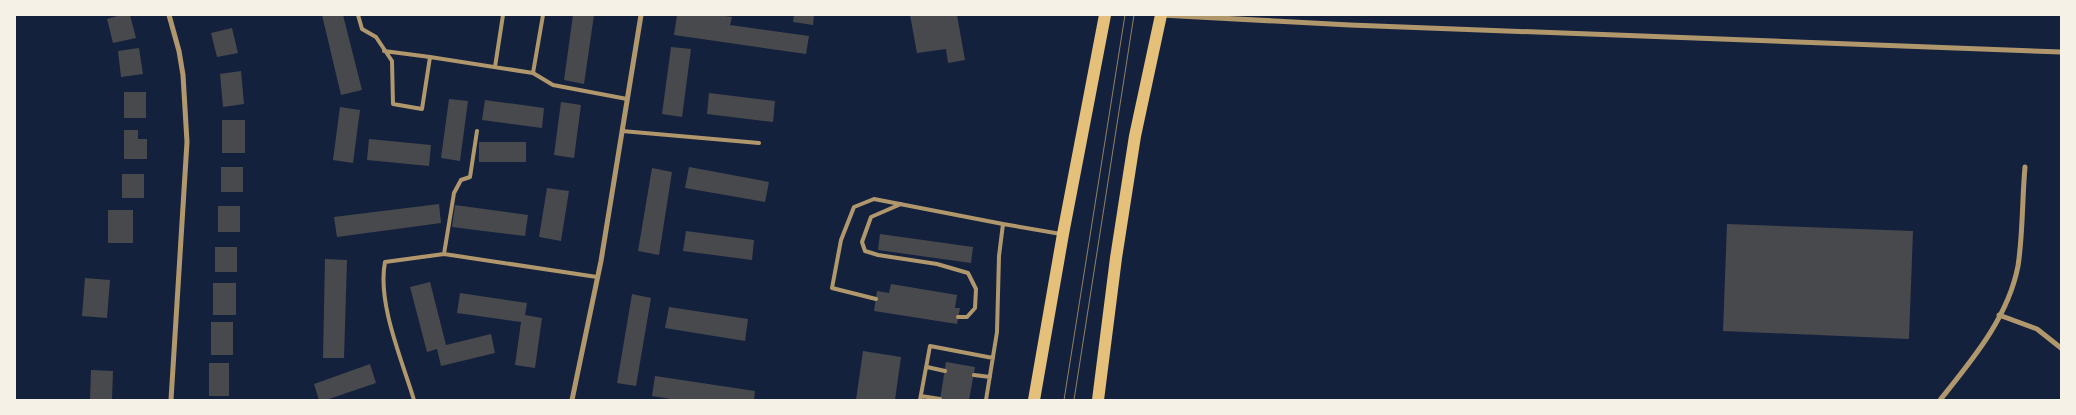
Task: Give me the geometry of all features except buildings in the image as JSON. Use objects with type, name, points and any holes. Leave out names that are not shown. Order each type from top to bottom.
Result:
[{"type":"main road","points":[[1034,400],[1062,234],[1105,15]]},
{"type":"main road","points":[[1098,400],[1117,249],[1136,136],[1161,15]]},
{"type":"street","points":[[169,15],[179,51],[183,75],[188,142],[171,400]]},
{"type":"street","points":[[572,400],[597,277],[641,15]]},
{"type":"street","points":[[1161,15],[1350,25],[2061,52]]},
{"type":"street","points":[[1940,400],[1977,354],[2000,315],[2010,290],[2018,266],[2025,167]]},
{"type":"street","points":[[2000,315],[2037,329],[2061,348]]},
{"type":"lane","points":[[358,15],[362,29],[376,37],[392,61],[393,104],[422,109],[430,58]]},
{"type":"lane","points":[[494,67],[503,15]]},
{"type":"lane","points":[[533,73],[543,15]]},
{"type":"lane","points":[[384,51],[533,73],[553,85],[627,99]]},
{"type":"lane","points":[[444,254],[454,193],[461,180],[470,177],[477,131]]},
{"type":"lane","points":[[622,131],[759,143]]},
{"type":"lane","points":[[876,299],[832,288],[841,240],[854,207],[874,199],[1062,234]]},
{"type":"lane","points":[[901,204],[871,216],[862,242],[865,251],[878,256],[937,264],[968,273],[976,289],[975,308],[967,317],[958,317]]},
{"type":"lane","points":[[986,400],[997,332],[999,256],[1003,224]]},
{"type":"lane","points":[[414,400],[385,303],[382,277],[385,262],[444,254],[597,277]]},
{"type":"lane","points":[[940,399],[920,398],[930,346],[993,358]]},
{"type":"lane","points":[[926,367],[945,370]]},
{"type":"lane","points":[[974,375],[990,377]]},
{"type":"tram line","points":[[1064,400],[1125,15]]},
{"type":"tram line","points":[[1074,400],[1134,15]]}]
